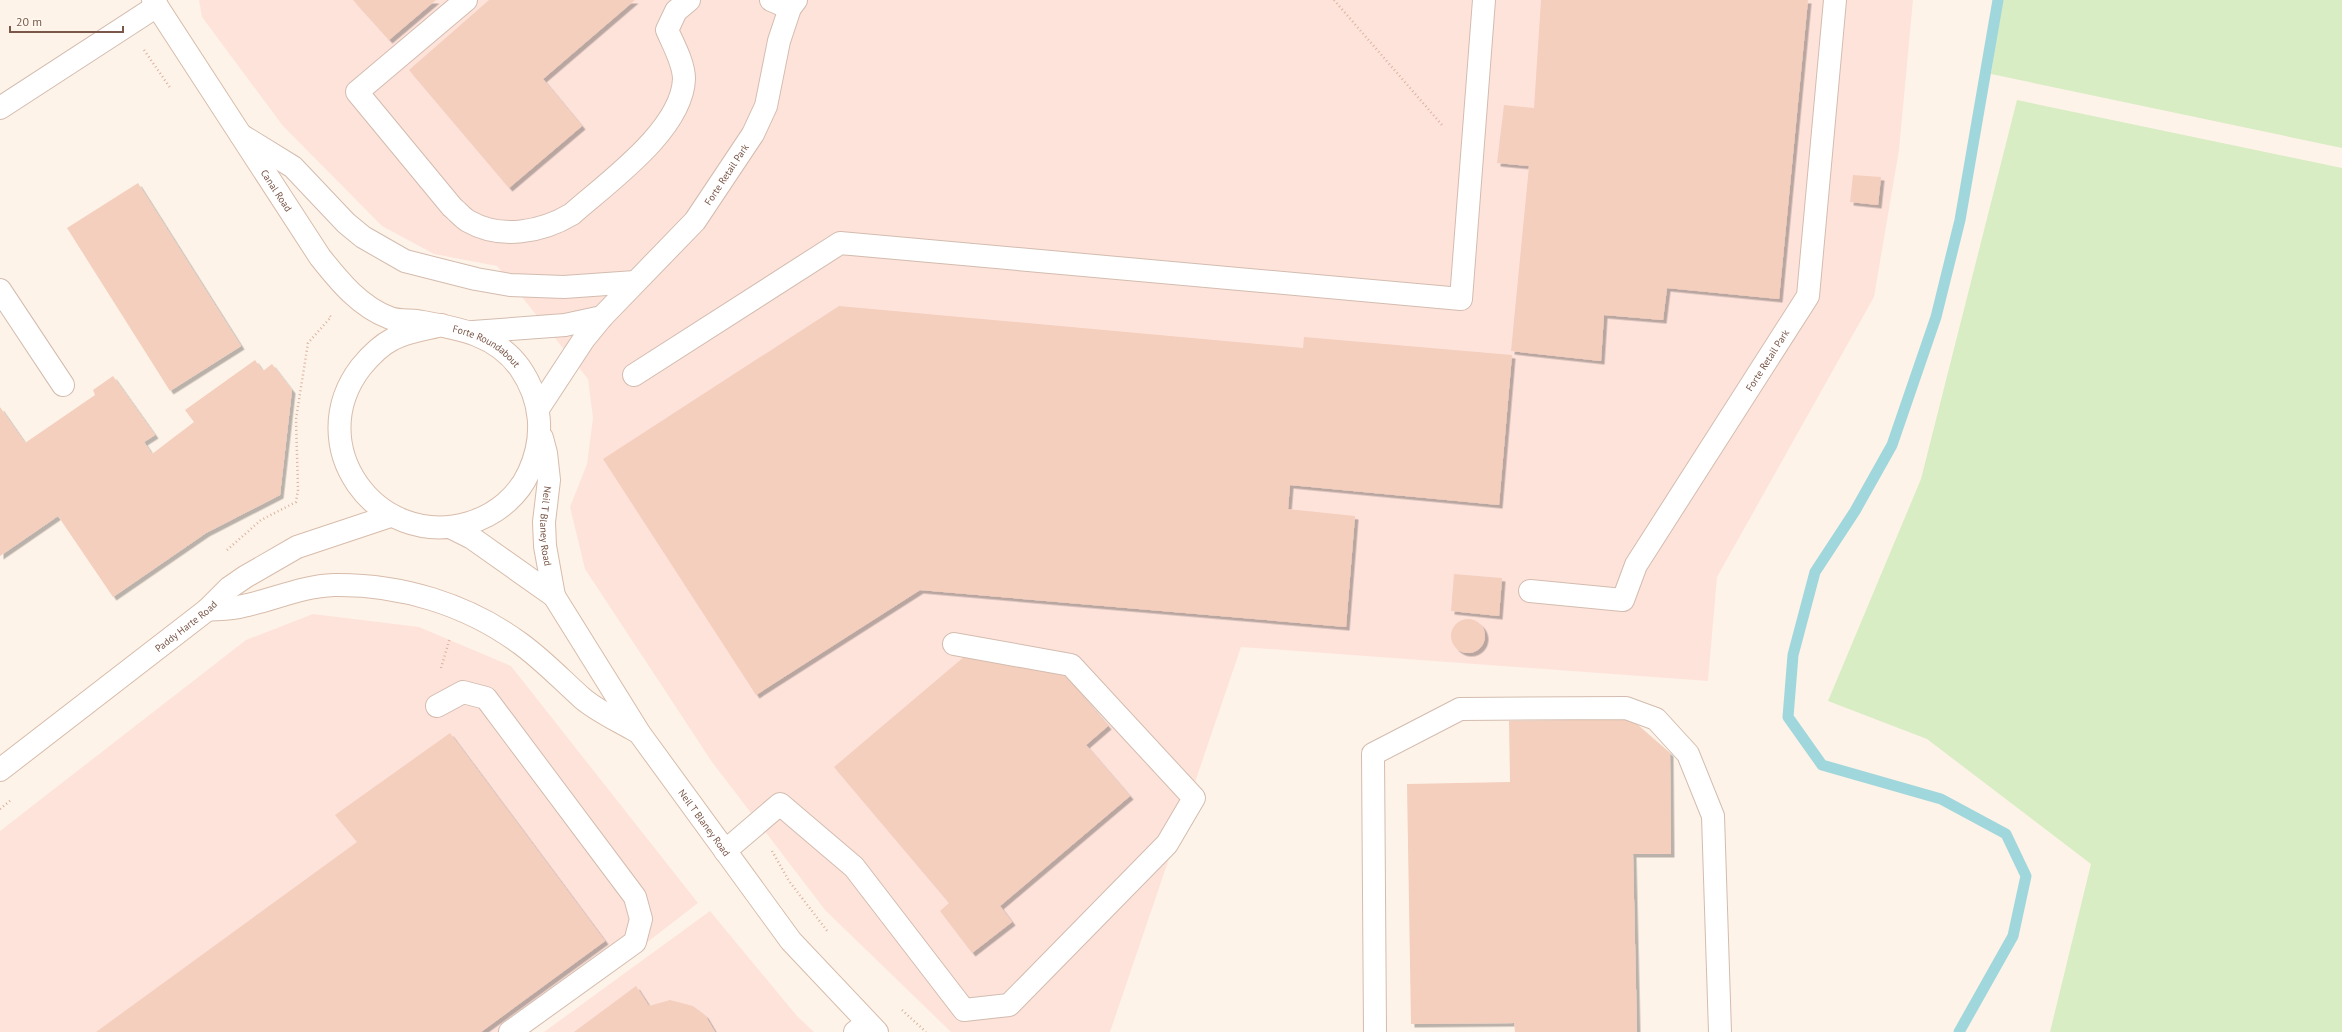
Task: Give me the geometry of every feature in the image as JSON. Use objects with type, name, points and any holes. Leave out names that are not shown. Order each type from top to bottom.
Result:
[{"type":"main road","points":[[466,0],[357,92],[452,206],[468,221],[504,232],[534,231],[559,222],[572,214],[645,149],[672,117],[681,98],[684,78],[667,30],[676,11],[689,0]]},
{"type":"main road","points":[[634,375],[840,243],[1462,299],[1484,0]]},
{"type":"main road","name":"Forte Retail Park","points":[[1530,591],[1623,600],[1636,565],[1808,296],[1835,0]]},
{"type":"main road","points":[[0,108],[155,3]]},
{"type":"main road","name":"Canal Road","points":[[155,3],[320,257],[342,285],[365,304],[390,318],[442,325]]},
{"type":"main road","name":"Forte Retail Park","points":[[538,409],[584,339],[602,317],[695,221],[753,134],[766,106],[786,3]]},
{"type":"main road","points":[[241,135],[293,167],[346,223],[364,238],[405,261],[476,279],[510,285],[551,287],[635,282]]},
{"type":"main road","points":[[0,290],[63,385]]},
{"type":"main road","points":[[473,332],[565,325],[602,317]]},
{"type":"main road","name":"Forte Roundabout","points":[[442,325],[473,332],[498,347],[519,367],[531,386],[538,409],[540,434],[535,460],[525,482],[507,502],[484,518],[452,528],[423,527],[390,516],[370,500],[354,481],[345,462],[339,433],[341,408],[352,379],[370,356],[393,339],[417,330],[442,325]]},
{"type":"main road","name":"Neil T Blaney Road","points":[[540,434],[546,453],[549,480],[544,522],[545,546],[554,596],[640,734],[725,852],[791,941],[866,1029]]},
{"type":"main road","name":"Paddy Harte Road","points":[[0,770],[207,610],[229,588],[245,577],[297,547],[390,516]]},
{"type":"main road","name":"Neil T Blaney Road","points":[[452,528],[472,538],[554,596]]},
{"type":"main road","points":[[207,610],[243,606],[307,588],[333,585],[382,587],[411,593],[460,610],[502,631],[542,660],[583,698],[640,734]]},
{"type":"main road","points":[[725,852],[780,804],[854,867],[964,1010],[1009,1005],[1167,844],[1194,798],[1071,665],[954,644]]},
{"type":"main road","points":[[437,706],[463,692],[486,698],[635,897],[641,919],[635,942],[510,1032]]},
{"type":"main road","points":[[1375,1032],[1373,754],[1460,709],[1626,708],[1656,719],[1688,754],[1713,816],[1720,1032]]},
{"type":"path","points":[[1334,0],[1447,131],[1473,139]]},
{"type":"path","points":[[224,552],[261,520],[296,502],[298,490],[296,419],[308,343],[331,317],[326,312]]},
{"type":"path","points":[[756,825],[789,881],[831,935]]},
{"type":"path","points":[[899,1007],[926,1032]]},
{"type":"shaded area","points":[[199,0],[1913,0],[1899,150],[1874,297],[1717,577],[1708,681],[1241,647],[1110,1032],[951,1032],[825,910],[712,762],[585,569],[570,507],[587,464],[593,418],[588,379],[497,266],[434,254],[382,226],[283,126],[202,17]]},
{"type":"shaded area","points":[[313,614],[419,627],[511,666],[698,903],[531,1032],[0,1032],[0,831],[246,640]]},
{"type":"shaded area","points":[[710,911],[797,1016],[814,1032],[544,1032]]},
{"type":"green space","points":[[2002,0],[2342,0],[2342,148],[1991,74]]},
{"type":"green space","points":[[2017,100],[2342,168],[2342,1032],[2050,1032],[2091,864],[1927,739],[1828,701],[1921,479]]},
{"type":"building","points":[[353,0],[436,0],[389,40]]},
{"type":"building","points":[[489,0],[635,0],[543,79],[582,126],[509,188],[409,70]]},
{"type":"building","points":[[1541,0],[1808,0],[1779,299],[1667,288],[1663,320],[1604,315],[1601,361],[1511,351],[1529,166],[1497,163],[1504,105],[1534,108]]},
{"type":"building","points":[[1853,175],[1881,177],[1878,205],[1850,202]]},
{"type":"building","points":[[138,183],[241,346],[170,391],[67,228]]},
{"type":"building","points":[[839,306],[1303,348],[1304,337],[1512,355],[1499,505],[1290,485],[1288,509],[1355,516],[1346,627],[920,590],[756,695],[603,459]]},
{"type":"building","points":[[255,360],[263,371],[272,364],[292,390],[280,495],[206,533],[113,597],[58,516],[0,556],[0,407],[25,443],[95,395],[93,390],[113,376],[155,435],[144,442],[152,454],[194,422],[185,410]]},
{"type":"building","points":[[1454,574],[1502,578],[1499,616],[1451,611]]},
{"type":"building","points":[[1465,619],[1471,619],[1475,620],[1482,626],[1485,636],[1484,643],[1478,650],[1471,653],[1465,653],[1461,652],[1454,646],[1451,639],[1451,633],[1452,629],[1458,622]]},
{"type":"building","points":[[965,656],[1062,672],[1108,726],[1086,745],[1130,796],[1000,906],[1012,922],[972,953],[940,911],[949,903],[834,767]]},
{"type":"building","points":[[1631,719],[1670,753],[1671,854],[1633,854],[1637,1032],[1515,1032],[1514,1023],[1411,1024],[1407,784],[1510,782],[1509,721]]},
{"type":"building","points":[[450,733],[605,941],[481,1032],[96,1032],[357,842],[335,815]]},
{"type":"building","points":[[636,986],[649,1006],[670,1000],[693,1006],[705,1015],[715,1032],[574,1032]]},
{"type":"waterway","points":[[1959,1032],[2013,936],[2026,876],[2006,834],[1941,799],[1822,765],[1788,717],[1793,655],[1815,572],[1855,511],[1892,445],[1936,317],[1960,220],[1998,0]]}]
